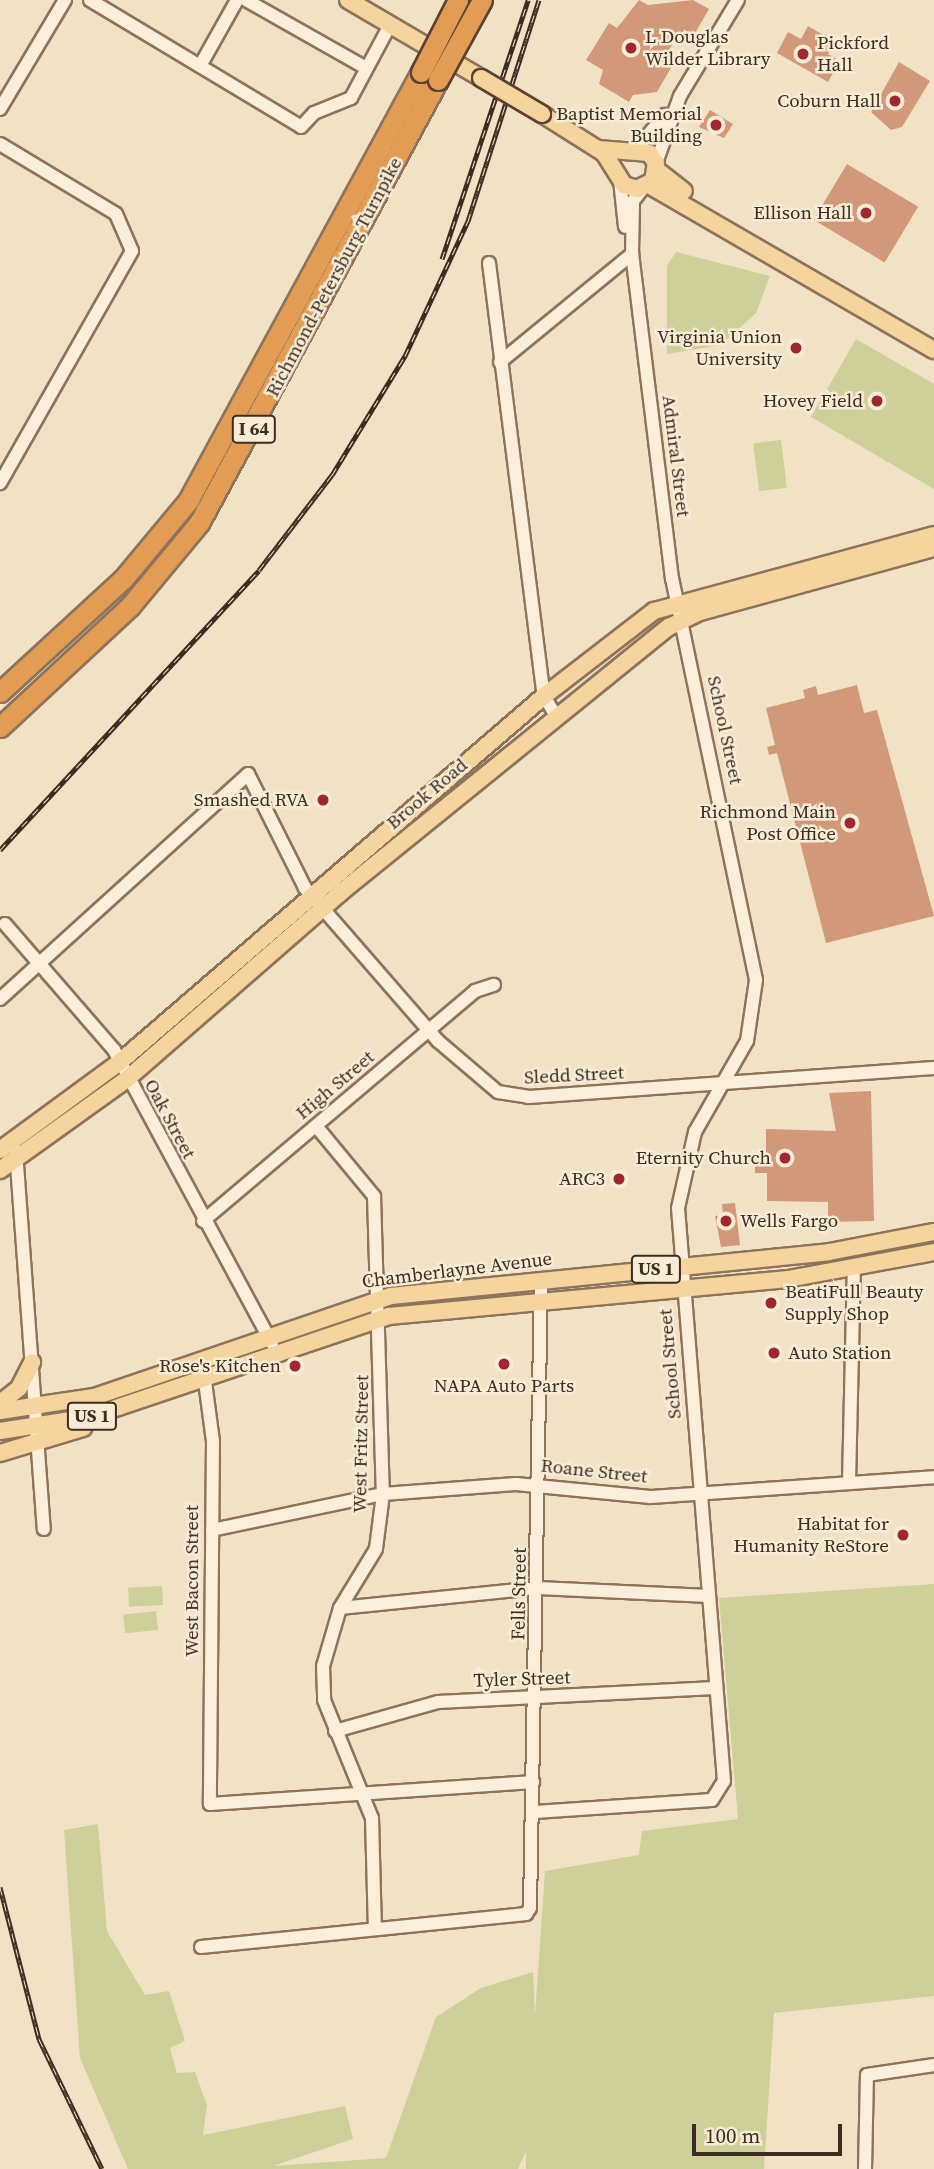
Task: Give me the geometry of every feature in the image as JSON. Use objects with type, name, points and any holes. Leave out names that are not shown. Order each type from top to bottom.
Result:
[{"type":"highway","name":"Richmond-Petersburg Turnpike","points":[[0,692],[123,579],[188,501],[458,0]]},
{"type":"highway","name":"Richmond-Petersburg Turnpike","points":[[0,727],[130,606],[199,523],[482,0]]},
{"type":"main road","points":[[348,0],[598,149],[619,176],[646,187],[934,350]]},
{"type":"main road","points":[[598,149],[633,150],[934,338]]},
{"type":"main road","points":[[619,176],[633,150]]},
{"type":"main road","points":[[646,187],[656,166]]},
{"type":"main road","name":"Brook Road","points":[[0,1170],[17,1162],[127,1079],[544,696],[676,601],[934,535]]},
{"type":"main road","name":"Brook Road","points":[[0,1150],[121,1061],[555,714],[681,620],[934,548]]},
{"type":"main road","name":"Chamberlayne Avenue","points":[[0,1411],[36,1408],[112,1391],[377,1299],[829,1252],[931,1233]]},
{"type":"main road","name":"Chamberlayne Avenue","points":[[0,1452],[38,1435],[114,1417],[146,1399],[276,1352],[380,1319],[854,1269],[934,1252]]},
{"type":"main road","points":[[0,1403],[19,1388],[32,1362]]},
{"type":"main road","name":"Chamberlayne Avenue","points":[[0,1431],[38,1435]]},
{"type":"street","points":[[0,109],[65,0]]},
{"type":"street","points":[[90,0],[301,127],[314,114],[351,98],[390,25]]},
{"type":"street","points":[[200,66],[237,0]]},
{"type":"street","points":[[246,0],[366,68]]},
{"type":"street","points":[[633,150],[680,96],[738,0]]},
{"type":"street","points":[[656,166],[680,96]]},
{"type":"street","points":[[0,144],[116,214],[132,251],[129,266],[0,483]]},
{"type":"street","name":"Admiral Street","points":[[619,176],[632,254],[676,601],[681,620]]},
{"type":"street","name":"Admiral Street","points":[[632,254],[633,201],[646,187]]},
{"type":"street","points":[[500,362],[632,254]]},
{"type":"street","points":[[489,263],[544,696],[555,714]]},
{"type":"street","name":"School Street","points":[[536,1812],[712,1800],[721,1792],[709,1596],[677,1221],[684,1166],[721,1086],[747,1041],[756,979],[681,620]]},
{"type":"street","name":"Sledd Street","points":[[39,962],[248,774],[317,903],[429,1030],[486,1085],[509,1096],[721,1086],[934,1068]]},
{"type":"street","name":"Oak Street","points":[[5,924],[121,1061],[127,1079],[276,1352]]},
{"type":"street","points":[[0,999],[39,962]]},
{"type":"street","name":"High Street","points":[[203,1221],[475,991],[494,985]]},
{"type":"street","name":"West Fritz Street","points":[[316,1126],[373,1193],[380,1319],[383,1494],[376,1549],[340,1608],[323,1666],[324,1700],[372,1818],[375,1929]]},
{"type":"street","points":[[15,1140],[44,1529]]},
{"type":"street","points":[[931,1233],[934,1252]]},
{"type":"street","points":[[849,1483],[854,1269]]},
{"type":"street","name":"Fells Street","points":[[375,1929],[526,1914],[530,1908],[536,1812],[533,1782],[541,1280]]},
{"type":"street","name":"West Bacon Street","points":[[202,1359],[209,1377],[212,1530],[210,1804],[362,1793]]},
{"type":"street","name":"Roane Street","points":[[212,1530],[383,1494],[539,1483],[628,1495],[700,1494],[934,1477]]},
{"type":"street","points":[[340,1608],[538,1588],[709,1596]]},
{"type":"street","name":"Tyler Street","points":[[335,1731],[438,1702],[536,1700],[715,1688]]},
{"type":"street","points":[[362,1793],[533,1782]]},
{"type":"street","points":[[201,1947],[375,1929]]},
{"type":"street","points":[[865,2169],[867,2075],[934,2065]]},
{"type":"green space","points":[[676,252],[770,276],[756,313],[721,345],[667,354],[667,266]]},
{"type":"green space","name":"Hovey Field","points":[[856,339],[934,384],[934,489],[811,417]]},
{"type":"green space","points":[[781,440],[787,488],[759,491],[753,443]]},
{"type":"green space","points":[[934,1584],[934,1996],[774,2013],[764,2169],[526,2169],[526,2151],[518,2169],[128,2169],[80,2058],[64,1830],[98,1824],[107,1931],[145,1995],[169,1991],[185,2041],[170,2048],[177,2073],[195,2072],[207,2105],[203,2135],[345,2106],[353,2139],[273,2166],[386,2158],[436,2017],[481,1988],[533,1972],[535,2015],[545,1871],[639,1855],[642,1831],[738,1819],[719,1598]]},
{"type":"green space","points":[[162,1586],[163,1605],[129,1607],[128,1588]]},
{"type":"green space","points":[[156,1611],[158,1630],[125,1633],[123,1614]]},
{"type":"building","name":"L Douglas Wilder Library","points":[[639,0],[648,5],[693,0],[709,9],[694,35],[679,33],[663,60],[672,66],[657,92],[633,95],[629,102],[599,84],[603,70],[586,60],[609,23],[617,28]]},
{"type":"building","name":"Pickford Hall","points":[[808,26],[835,42],[828,54],[840,61],[828,82],[777,53],[788,32],[801,39]]},
{"type":"building","name":"Coburn Hall","points":[[899,62],[930,81],[902,127],[891,130],[871,112]]},
{"type":"building","name":"Baptist Memorial Building","points":[[710,110],[733,124],[724,138],[699,127]]},
{"type":"building","name":"Ellison Hall","points":[[847,164],[918,207],[885,262],[814,220]]},
{"type":"building","name":"Richmond Main Post Office","points":[[857,685],[864,713],[877,710],[934,916],[826,943],[777,753],[769,755],[767,747],[775,745],[766,708],[805,698],[803,690],[816,686],[818,695]]},
{"type":"building","name":"Eternity Church","points":[[871,1091],[874,1221],[828,1222],[828,1202],[767,1201],[767,1173],[755,1173],[755,1156],[766,1156],[766,1129],[836,1131],[829,1093]]},
{"type":"building","name":"Wells Fargo","points":[[735,1203],[740,1245],[721,1247],[715,1216],[723,1215],[722,1204]]},
{"type":"railway","points":[[442,259],[528,0]]},
{"type":"railway","points":[[0,850],[259,570],[332,475],[405,356],[468,221],[539,0]]},
{"type":"railway","points":[[0,1887],[39,2039],[102,2169]]},
{"type":"place","name":"L Douglas Wilder Library","points":[[631,48]]},
{"type":"place","name":"Pickford Hall","points":[[803,54]]},
{"type":"place","name":"Coburn Hall","points":[[895,101]]},
{"type":"place","name":"Baptist Memorial Building","points":[[716,125]]},
{"type":"place","name":"Ellison Hall","points":[[866,213]]},
{"type":"place","name":"Virginia Union University","points":[[796,348]]},
{"type":"place","name":"Hovey Field","points":[[877,401]]},
{"type":"place","name":"Smashed RVA","points":[[323,800]]},
{"type":"place","name":"Richmond Main Post Office","points":[[850,823]]},
{"type":"place","name":"Eternity Church","points":[[785,1158]]},
{"type":"place","name":"ARC3","points":[[619,1179]]},
{"type":"place","name":"Wells Fargo","points":[[726,1221]]},
{"type":"place","name":"BeatiFull Beauty Supply Shop","points":[[771,1303]]},
{"type":"place","name":"Auto Station","points":[[774,1353]]},
{"type":"place","name":"NAPA Auto Parts","points":[[504,1364]]},
{"type":"place","name":"Rose's Kitchen","points":[[295,1366]]},
{"type":"place","name":"Habitat for Humanity ReStore","points":[[903,1535]]}]
